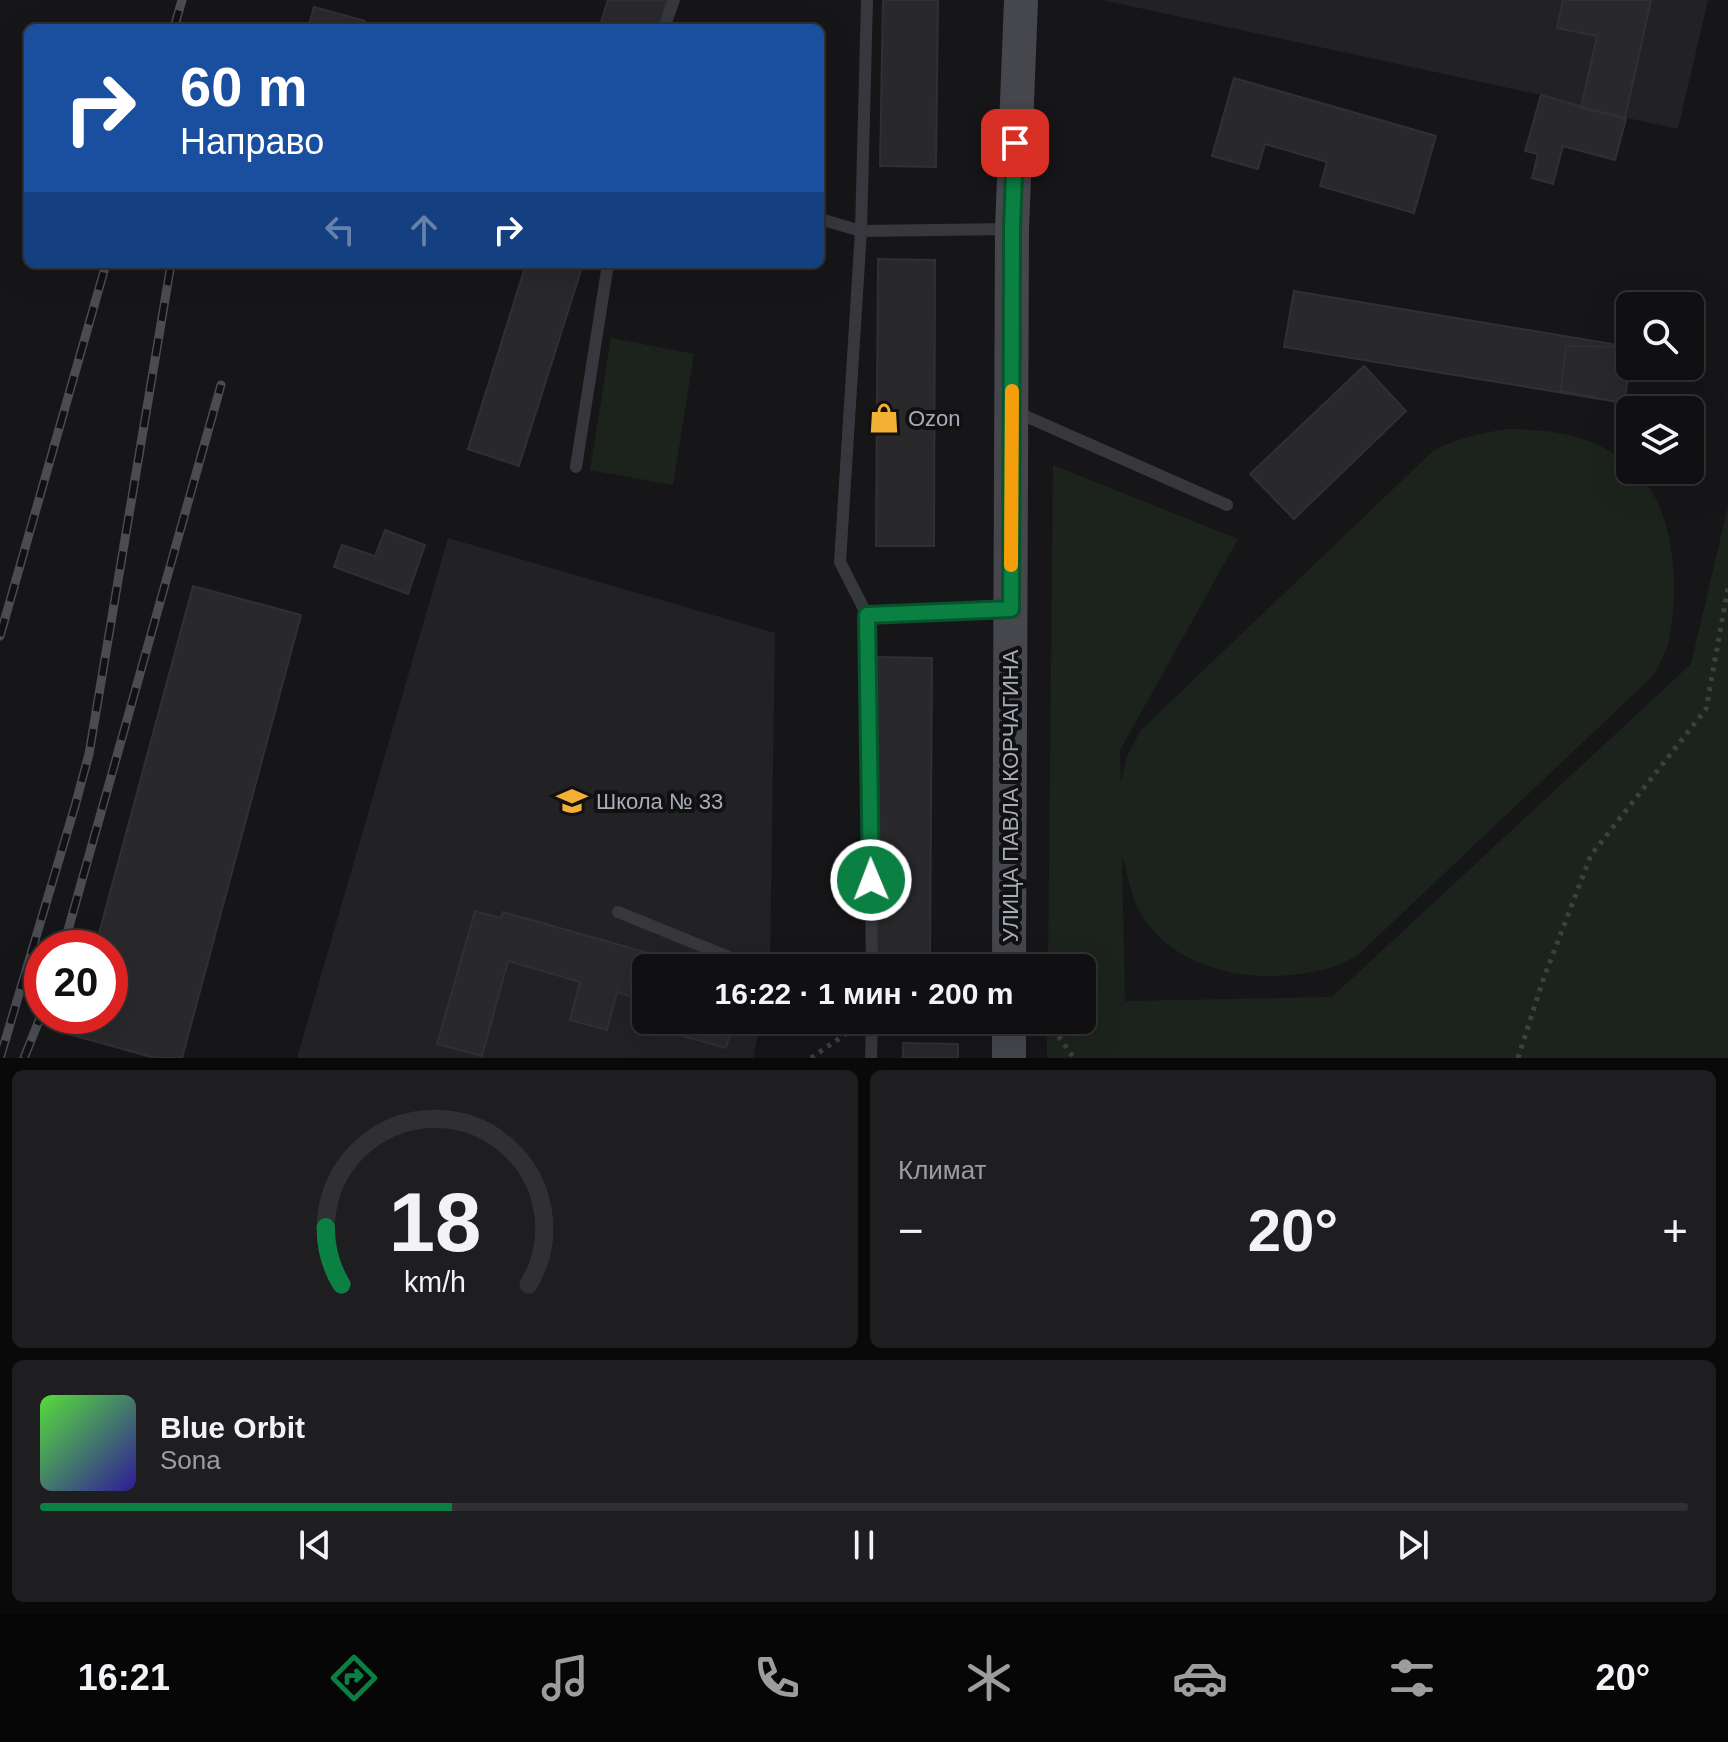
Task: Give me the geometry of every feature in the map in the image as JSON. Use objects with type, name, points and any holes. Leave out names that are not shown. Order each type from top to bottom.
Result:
[{"type":"main road","name":"УЛИЦА ПАВЛА КОРЧАГИНА","points":[[1009,954],[1012,229],[1021,0]]},
{"type":"main road","points":[[1009,1034],[1009,1058]]},
{"type":"lane","points":[[665,24],[674,0]]},
{"type":"lane","points":[[867,0],[861,231],[840,562],[867,615],[872,954]]},
{"type":"lane","points":[[824,220],[861,231],[1012,229]]},
{"type":"lane","points":[[576,467],[607,268]]},
{"type":"lane","points":[[1011,410],[1227,505]]},
{"type":"lane","points":[[867,615],[1011,609]]},
{"type":"lane","points":[[618,912],[722,954]]},
{"type":"lane","points":[[871,1058],[872,1034]]},
{"type":"path","points":[[1518,1058],[1543,980],[1591,855],[1706,709],[1728,588]]},
{"type":"path","points":[[811,1058],[847,1034]]},
{"type":"path","points":[[1057,1034],[1074,1058]]},
{"type":"shaded area","points":[[1102,0],[1708,0],[1678,129],[1581,108],[1541,95]]},
{"type":"shaded area","points":[[611,338],[694,354],[673,485],[590,470]]},
{"type":"shaded area","points":[[1508,429],[1573,436],[1616,455],[1616,484],[1647,484],[1666,525],[1674,586],[1668,644],[1655,674],[1357,956],[1336,966],[1278,976],[1225,971],[1200,963],[1177,951],[1157,935],[1141,914],[1122,856],[1125,1001],[1332,997],[1691,664],[1728,506],[1728,1058],[1047,1058],[1047,1034],[1096,1034],[1096,954],[1048,954],[1053,465],[1238,539],[1120,750],[1121,784],[1127,756],[1141,730],[1434,450],[1488,432]]},
{"type":"shaded area","name":"Школа № 33","points":[[448,538],[775,633],[770,954],[632,954],[632,1034],[758,1034],[753,1058],[297,1058]]},
{"type":"building","points":[[608,0],[667,0],[660,24],[600,24]]},
{"type":"building","points":[[883,0],[938,0],[936,167],[880,166]]},
{"type":"building","points":[[1563,0],[1651,0],[1625,118],[1581,108],[1597,36],[1557,28]]},
{"type":"building","points":[[314,7],[365,21],[364,24],[309,24]]},
{"type":"building","points":[[1234,78],[1436,136],[1414,213],[1320,186],[1327,162],[1265,144],[1258,169],[1212,156]]},
{"type":"building","points":[[1541,95],[1626,119],[1615,160],[1563,146],[1553,184],[1532,178],[1538,154],[1525,151]]},
{"type":"building","points":[[878,259],[935,260],[934,546],[876,546]]},
{"type":"building","points":[[525,268],[582,268],[519,466],[468,449]]},
{"type":"building","points":[[1294,291],[1616,345],[1616,380],[1628,380],[1625,396],[1616,396],[1616,402],[1284,347]]},
{"type":"building","points":[[1566,346],[1616,347],[1616,380],[1628,380],[1625,396],[1616,396],[1616,401],[1561,391]]},
{"type":"building","points":[[1364,366],[1406,411],[1294,519],[1250,474]]},
{"type":"building","points":[[385,530],[425,545],[408,594],[334,567],[342,545],[375,556]]},
{"type":"building","points":[[193,586],[301,615],[182,1058],[155,1058],[72,1035],[128,1034],[128,930],[100,930]]},
{"type":"building","points":[[877,657],[932,658],[930,954],[875,954]]},
{"type":"building","points":[[475,911],[501,918],[503,912],[652,954],[632,954],[632,997],[617,992],[607,1030],[570,1020],[580,982],[508,961],[482,1056],[437,1044]]},
{"type":"building","points":[[679,1034],[730,1034],[726,1048]]},
{"type":"building","points":[[903,1043],[958,1044],[958,1058],[903,1058]]},
{"type":"railway","points":[[175,24],[182,0]]},
{"type":"railway","points":[[0,636],[105,268]]},
{"type":"railway","points":[[0,1058],[89,754],[170,268]]},
{"type":"railway","points":[[68,930],[221,385]]},
{"type":"railway","points":[[24,1058],[34,1034]]},
{"type":"slow traffic","points":[[1011,565],[1012,391]]},
{"type":"place","name":"Ozon","points":[[884,418]]},
{"type":"place","name":"Школа № 33","points":[[572,801]]},
{"type":"route","points":[[871,880],[867,615],[1011,609],[1015,143]]}]
